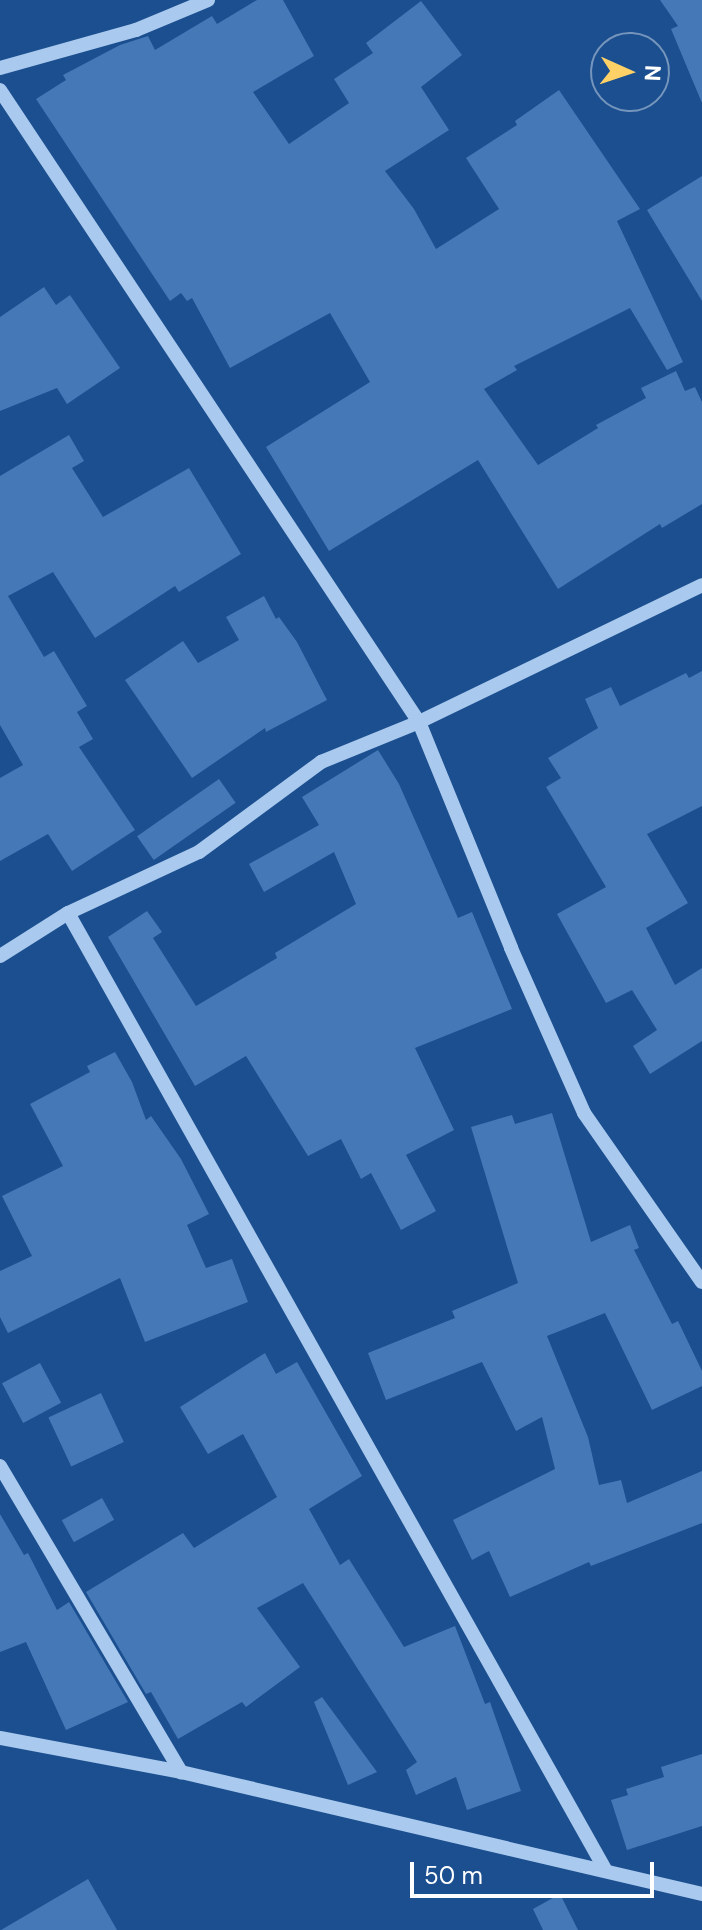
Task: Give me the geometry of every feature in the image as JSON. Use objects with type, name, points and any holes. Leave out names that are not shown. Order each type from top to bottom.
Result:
[{"type":"street","points":[[0,68],[136,30],[208,0]]},
{"type":"street","points":[[0,90],[419,722],[511,948],[584,1113],[702,1282]]},
{"type":"street","points":[[0,956],[68,913],[199,852],[321,762],[419,722],[702,585]]},
{"type":"street","points":[[68,913],[605,1869]]},
{"type":"street","points":[[0,1466],[181,1772]]},
{"type":"street","points":[[0,1738],[181,1772],[702,1894]]},
{"type":"building","points":[[257,0],[283,0],[314,56],[253,92],[289,144],[349,103],[334,79],[373,53],[366,43],[421,1],[462,55],[421,87],[449,130],[385,171],[414,209],[436,249],[499,209],[466,158],[517,125],[515,121],[559,90],[640,209],[617,221],[683,362],[667,370],[630,308],[514,366],[517,370],[484,389],[538,465],[598,428],[596,425],[646,398],[641,388],[676,371],[685,391],[695,387],[702,402],[702,504],[662,528],[660,524],[558,589],[478,460],[329,551],[266,447],[370,382],[330,313],[230,368],[192,298],[187,301],[181,293],[170,301],[36,99],[66,80],[63,75],[120,45],[148,36],[155,50],[212,16],[217,24]]},
{"type":"building","points":[[660,0],[702,0],[702,103],[671,29],[678,26]]},
{"type":"building","points":[[702,176],[702,301],[647,210]]},
{"type":"building","points":[[44,287],[56,305],[70,295],[120,368],[67,404],[57,388],[0,411],[0,317]]},
{"type":"building","points":[[69,435],[84,461],[72,468],[103,517],[189,468],[241,554],[179,592],[175,586],[95,638],[53,572],[8,596],[44,657],[54,651],[87,706],[77,712],[93,739],[79,747],[135,830],[72,871],[48,834],[0,861],[0,778],[23,765],[0,725],[0,476]]},
{"type":"building","points":[[264,596],[276,619],[279,617],[297,642],[327,700],[266,732],[265,728],[192,778],[125,680],[183,641],[198,663],[239,640],[226,617]]},
{"type":"building","points":[[702,671],[702,806],[647,834],[688,903],[646,928],[675,985],[702,968],[702,1041],[650,1074],[633,1046],[657,1030],[632,990],[606,1003],[557,914],[606,887],[546,787],[561,778],[548,758],[598,728],[585,699],[611,687],[620,706],[686,673],[689,678]]},
{"type":"building","points":[[378,750],[399,784],[458,918],[472,912],[512,1009],[415,1048],[454,1130],[406,1155],[436,1211],[401,1230],[371,1173],[361,1179],[341,1139],[308,1156],[246,1056],[195,1086],[108,937],[147,911],[162,932],[153,938],[196,1006],[277,958],[275,953],[356,904],[334,852],[264,892],[249,864],[319,825],[302,797]]},
{"type":"building","points":[[219,779],[236,803],[154,860],[137,836]]},
{"type":"building","points":[[115,1052],[132,1082],[146,1120],[151,1116],[181,1159],[209,1214],[187,1225],[206,1268],[232,1259],[248,1302],[145,1342],[120,1278],[8,1333],[0,1317],[0,1271],[32,1256],[2,1196],[63,1166],[30,1104],[90,1072],[87,1066]]},
{"type":"building","points":[[552,1113],[591,1242],[630,1225],[639,1248],[634,1250],[672,1324],[678,1321],[702,1371],[702,1386],[652,1410],[605,1313],[547,1336],[588,1437],[599,1485],[621,1480],[627,1503],[702,1471],[702,1523],[591,1566],[589,1562],[510,1597],[489,1551],[472,1560],[453,1520],[555,1469],[542,1417],[516,1431],[482,1362],[386,1400],[368,1353],[455,1318],[452,1311],[518,1283],[471,1127],[512,1115],[515,1124]]},
{"type":"building","points":[[265,1353],[276,1374],[297,1362],[362,1476],[309,1509],[340,1565],[349,1559],[404,1647],[455,1626],[485,1704],[490,1702],[521,1791],[467,1810],[456,1777],[416,1795],[406,1770],[417,1762],[303,1583],[257,1608],[300,1667],[246,1707],[242,1702],[178,1739],[151,1692],[146,1694],[86,1592],[183,1533],[194,1548],[277,1497],[243,1434],[208,1454],[180,1407]]},
{"type":"building","points":[[40,1363],[61,1403],[23,1423],[2,1383]]},
{"type":"building","points":[[101,1393],[124,1442],[71,1466],[48,1418]]},
{"type":"building","points":[[102,1498],[114,1520],[74,1542],[62,1520]]},
{"type":"building","points":[[0,1514],[24,1555],[28,1553],[57,1610],[69,1602],[128,1702],[66,1730],[26,1642],[0,1652]]},
{"type":"building","points":[[322,1697],[377,1772],[348,1785],[314,1702]]},
{"type":"building","points":[[702,1754],[702,1826],[627,1850],[611,1800],[628,1795],[626,1789],[664,1777],[661,1767]]},
{"type":"building","points":[[88,1879],[117,1930],[1,1930]]},
{"type":"building","points":[[560,1894],[578,1930],[543,1930],[533,1909]]}]
